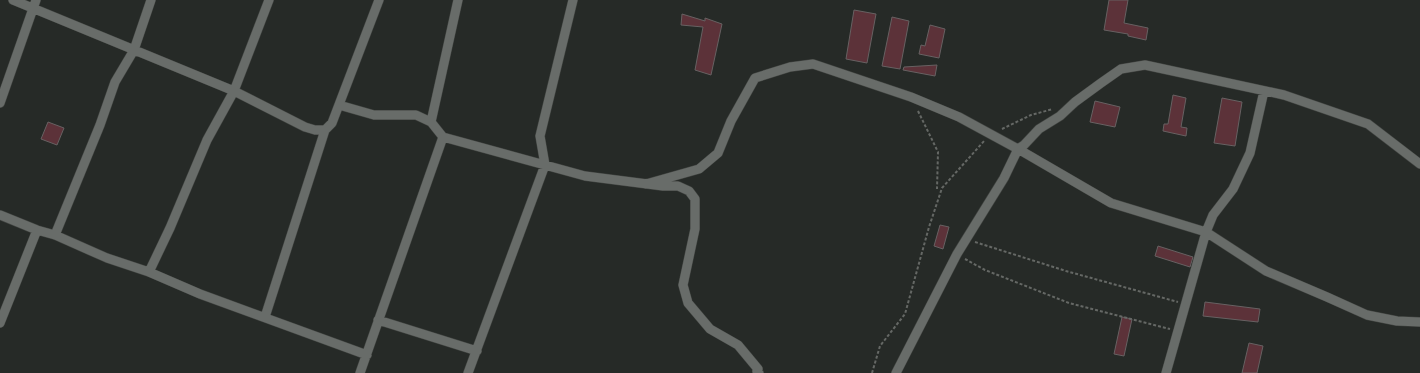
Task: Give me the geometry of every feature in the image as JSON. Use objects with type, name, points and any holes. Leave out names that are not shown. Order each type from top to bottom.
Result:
[{"type":"street","points":[[13,0],[35,5],[134,50],[234,91],[305,126],[315,130],[325,130]]},
{"type":"street","points":[[54,235],[100,125],[115,82],[134,50],[151,0]]},
{"type":"street","points":[[149,272],[170,228],[207,140],[234,91],[268,0]]},
{"type":"street","points":[[265,317],[325,130],[332,123],[379,0]]},
{"type":"street","points":[[431,122],[458,0]]},
{"type":"street","points":[[468,373],[544,165],[540,136],[573,0]]},
{"type":"street","points":[[0,103],[35,5]]},
{"type":"street","points":[[646,184],[699,169],[718,153],[731,121],[755,78],[790,67],[813,64],[911,97],[959,118],[1018,149],[1110,202],[1206,232],[1266,271],[1367,315],[1397,321],[1420,322]]},
{"type":"street","points":[[896,373],[957,254],[1004,178],[1018,149],[1040,129],[1060,116],[1121,69],[1145,65],[1284,95],[1368,124],[1420,164]]},
{"type":"street","points":[[1166,373],[1206,232],[1213,215],[1233,189],[1250,153],[1264,91]]},
{"type":"street","points":[[339,105],[374,115],[416,115],[431,122],[443,137],[585,176],[663,186],[678,186],[689,191],[695,199],[695,230],[683,285],[688,303],[710,329],[738,345],[758,369],[757,371],[759,373]]},
{"type":"street","points":[[360,373],[443,137]]},
{"type":"street","points":[[0,215],[37,230],[54,235],[107,258],[149,272],[200,294],[366,355]]},
{"type":"street","points":[[0,323],[37,230]]},
{"type":"street","points":[[378,320],[476,351]]},
{"type":"path","points":[[911,97],[938,152],[937,189]]},
{"type":"path","points":[[872,373],[880,346],[905,314],[929,227],[942,188],[975,150],[991,135],[1031,115],[1053,109]]},
{"type":"path","points":[[966,239],[1066,271],[1186,304]]},
{"type":"path","points":[[957,254],[985,270],[1069,303],[1178,332]]},
{"type":"building","points":[[1109,0],[1128,0],[1124,23],[1148,28],[1146,40],[1128,36],[1128,34],[1104,30]]},
{"type":"building","points":[[854,10],[876,14],[867,63],[846,59]]},
{"type":"building","points":[[682,14],[705,21],[705,18],[722,24],[711,75],[695,70],[703,27],[681,25]]},
{"type":"building","points":[[892,17],[909,21],[900,69],[882,66]]},
{"type":"building","points":[[930,25],[945,29],[939,58],[919,54],[921,45],[925,46]]},
{"type":"building","points":[[937,65],[935,76],[903,70],[904,67]]},
{"type":"building","points":[[1173,95],[1186,98],[1181,127],[1187,128],[1186,136],[1163,131],[1164,124],[1168,124]]},
{"type":"building","points":[[1222,98],[1242,102],[1235,146],[1214,143]]},
{"type":"building","points":[[1095,101],[1120,107],[1115,127],[1090,122]]},
{"type":"building","points":[[48,122],[64,128],[57,145],[41,139]]},
{"type":"building","points":[[940,225],[949,227],[943,249],[934,246]]},
{"type":"building","points":[[1158,246],[1193,257],[1190,267],[1155,256]]},
{"type":"building","points":[[1205,302],[1260,309],[1258,322],[1203,316]]},
{"type":"building","points":[[1122,317],[1132,319],[1124,356],[1114,354]]},
{"type":"building","points":[[1249,343],[1263,346],[1257,373],[1242,373]]}]
